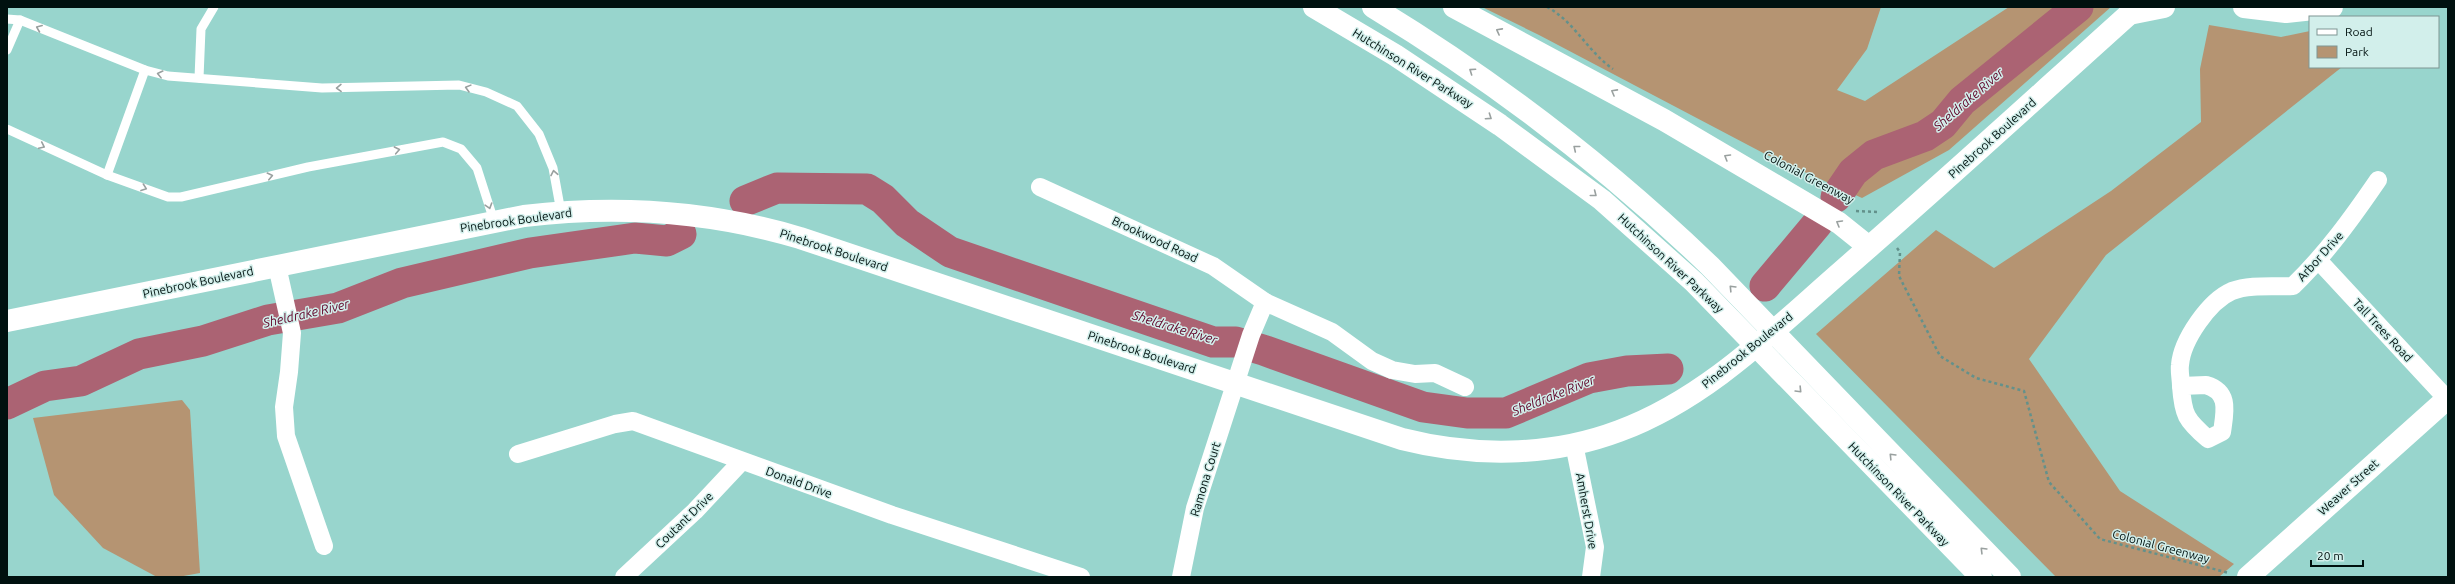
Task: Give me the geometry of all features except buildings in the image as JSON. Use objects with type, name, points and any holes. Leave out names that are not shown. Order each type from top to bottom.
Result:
[{"type":"main road","name":"Hutchinson River Parkway","points":[[1314,7],[1408,64],[1551,161],[1650,242],[1742,331],[1780,355],[2010,577]]},
{"type":"main road","name":"Hutchinson River Parkway","points":[[1373,7],[1418,34],[1518,102],[1606,172],[1666,224],[1759,316],[1780,355],[1981,577]]},
{"type":"main road","points":[[1454,7],[1664,120],[1844,226],[1869,247]]},
{"type":"main road","points":[[2133,11],[2164,7]]},
{"type":"main road","points":[[2244,7],[2286,12],[2332,7]]},
{"type":"main road","name":"Pinebrook Boulevard","points":[[7,321],[494,221],[561,212],[641,211],[718,218],[760,226],[1235,383],[1356,425],[1424,444],[1498,452],[1550,449],[1618,432],[1641,422],[1694,392],[1745,355],[1869,247],[2133,11]]},
{"type":"main road","name":"Weaver Street","points":[[2242,576],[2448,398]]},
{"type":"street","name":"Arbor Drive","points":[[2181,386],[2180,364],[2191,333],[2209,308],[2232,291],[2244,288],[2293,286],[2319,261],[2378,180]]},
{"type":"street","name":"Brookwood Road","points":[[1040,187],[1212,266],[1265,302],[1332,332],[1372,361],[1392,370],[1415,374],[1435,373],[1465,387]]},
{"type":"street","name":"Tall Trees Road","points":[[2319,261],[2448,398]]},
{"type":"street","points":[[277,266],[292,333],[289,372],[284,407],[286,436],[324,546]]},
{"type":"street","points":[[1235,383],[1251,335],[1265,302]]},
{"type":"street","name":"Ramona Court","points":[[1181,577],[1195,508],[1235,383]]},
{"type":"street","name":"Donald Drive","points":[[518,454],[615,424],[633,421],[741,462],[892,515],[1081,577]]},
{"type":"street","name":"Amherst Drive","points":[[1574,444],[1595,547],[1591,577]]},
{"type":"street","name":"Coutant Drive","points":[[624,577],[696,511],[741,462]]},
{"type":"lane","points":[[199,78],[201,29],[214,7]]},
{"type":"lane","points":[[7,19],[20,20],[145,70],[168,76],[322,88],[459,85],[486,92],[517,106],[539,134],[553,168],[561,212]]},
{"type":"lane","points":[[7,50],[20,20]]},
{"type":"lane","points":[[107,175],[145,70]]},
{"type":"lane","points":[[7,129],[107,175],[168,197],[181,197],[308,167],[443,142],[461,149],[477,168],[494,221]]},
{"type":"path","points":[[1547,7],[1580,36],[1603,62],[1615,70]]},
{"type":"path","name":"Colonial Greenway","points":[[1854,211],[1881,212],[1888,230],[1900,252],[1899,276],[1940,356],[1976,378],[2024,391],[2049,482],[2100,539],[2242,576]]},
{"type":"green space","points":[[1482,7],[1881,7],[1867,49],[1837,90],[1865,101],[2009,7],[2111,7],[1949,150],[1862,198],[1767,155],[1539,35]]},
{"type":"green space","points":[[2209,25],[2281,37],[2309,31],[2309,68],[2341,68],[2106,255],[2029,359],[2120,491],[2234,564],[2219,577],[2056,577],[1816,334],[1936,230],[1994,268],[2111,191],[2201,122],[2200,69]]},
{"type":"green space","points":[[182,400],[190,410],[200,573],[178,577],[157,577],[103,548],[54,495],[33,418]]},
{"type":"waterway","name":"Sheldrake River","points":[[1836,197],[1853,172],[1874,155],[1925,136],[1943,124],[1962,101],[2078,7]]},
{"type":"waterway","name":"Sheldrake River","points":[[745,201],[777,188],[867,189],[883,199],[907,223],[950,252],[1213,342],[1236,342],[1263,350],[1423,407],[1467,413],[1506,413],[1589,378],[1627,371],[1668,369]]},
{"type":"waterway","name":"Sheldrake River","points":[[1765,286],[1817,224]]},
{"type":"waterway","name":"Sheldrake River","points":[[7,404],[45,386],[81,381],[139,354],[203,341],[268,320],[338,308],[402,283],[530,253],[635,238],[667,241],[681,234]]}]
